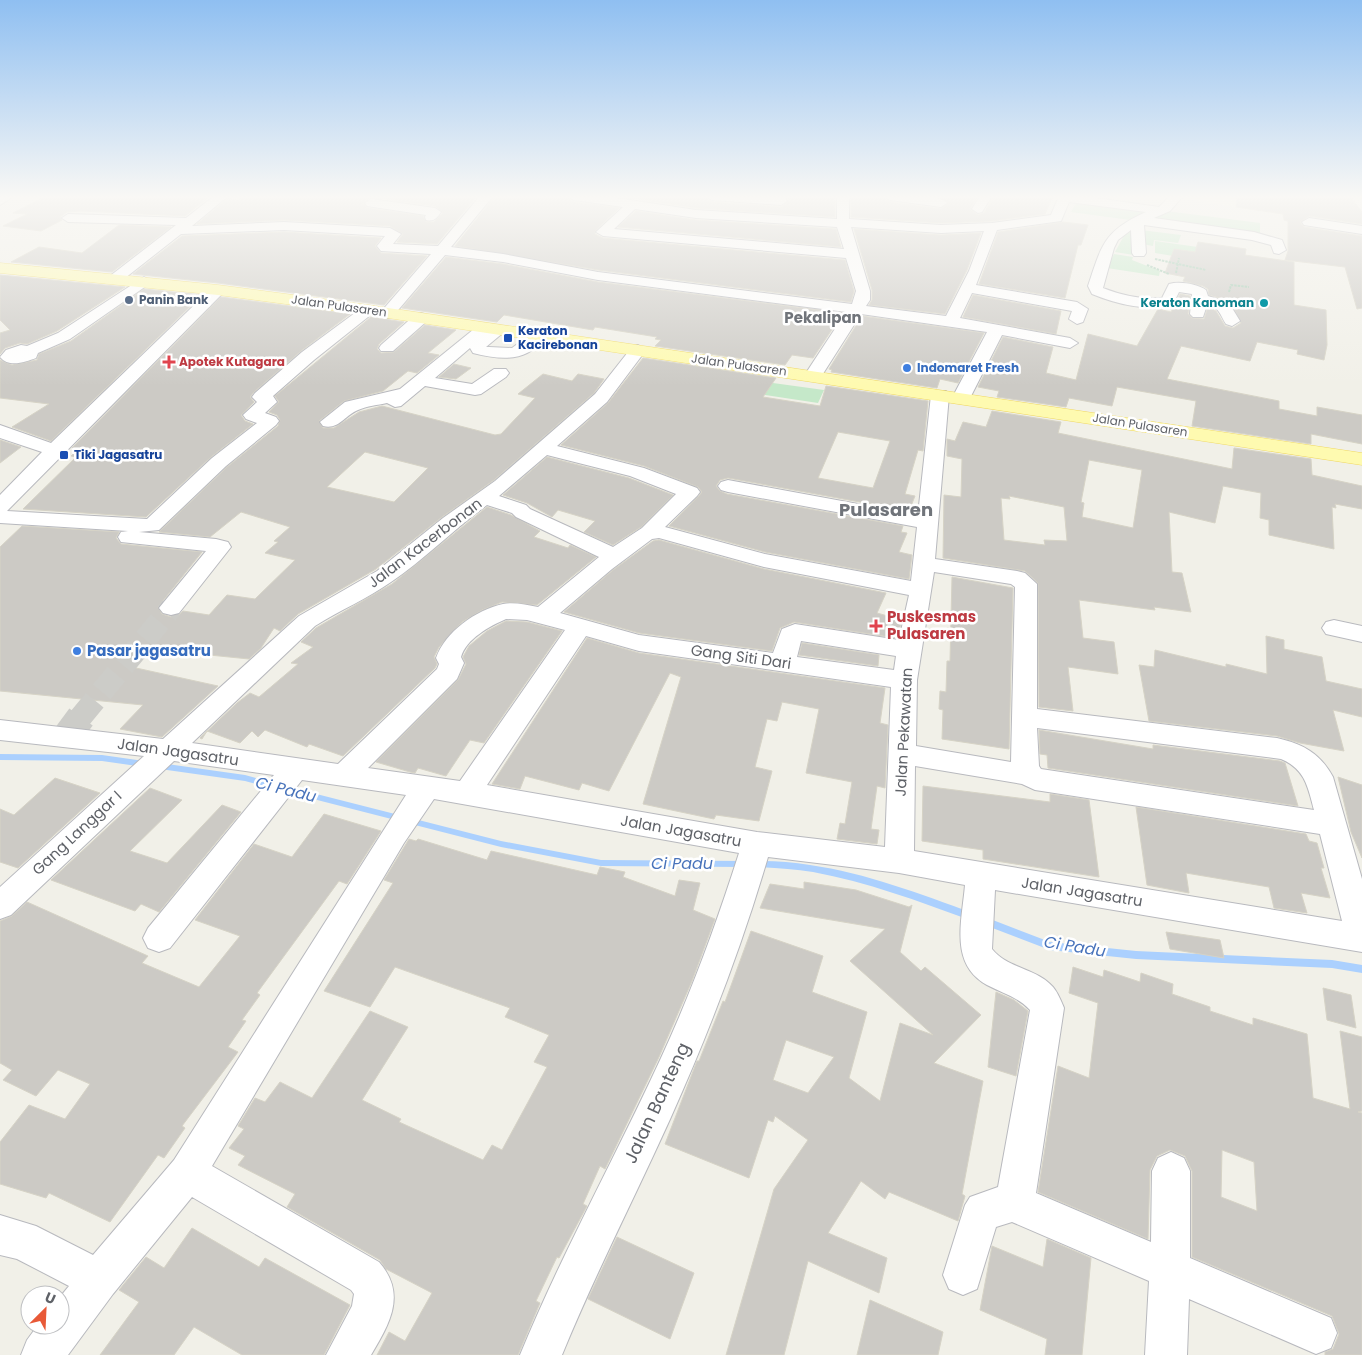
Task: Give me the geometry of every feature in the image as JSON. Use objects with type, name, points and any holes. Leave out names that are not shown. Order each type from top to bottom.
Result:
[{"type":"main road","name":"Jalan Pulasaren","points":[[0,268],[144,281],[368,310],[1362,459]]},
{"type":"street","points":[[116,279],[141,259]]},
{"type":"street","points":[[388,313],[433,259]]},
{"type":"street","points":[[510,259],[598,276],[951,321],[1070,343]]},
{"type":"street","points":[[813,376],[858,309],[863,291],[854,259]]},
{"type":"street","points":[[951,321],[968,288],[978,259]]},
{"type":"street","points":[[1102,259],[1095,280],[1096,288],[1108,295],[1158,304],[1168,301],[1199,307],[1223,304],[1227,308],[1232,321]]},
{"type":"street","points":[[29,351],[64,336],[144,281]]},
{"type":"street","points":[[968,288],[1078,307],[1080,310],[1077,318]]},
{"type":"street","points":[[0,507],[54,450],[218,290]]},
{"type":"street","points":[[0,517],[152,526],[226,456],[270,420],[252,415],[268,402],[268,400],[262,397],[308,356],[368,310]]},
{"type":"street","points":[[387,348],[421,318]]},
{"type":"street","points":[[492,329],[477,346],[479,350],[503,356],[507,365]]},
{"type":"street","points":[[329,422],[355,404],[400,398],[420,380],[492,329]]},
{"type":"street","points":[[951,396],[997,329]]},
{"type":"street","points":[[420,380],[478,389],[538,336]]},
{"type":"street","name":"Jalan Kacerbonan","points":[[162,755],[307,621],[326,608],[358,594],[385,576],[450,522],[484,498],[544,449],[601,398],[638,350]]},
{"type":"street","points":[[449,404],[459,387]]},
{"type":"street","name":"Jalan Pekawatan","points":[[899,862],[904,680],[921,590],[927,522],[951,396]]},
{"type":"street","points":[[0,431],[12,438],[54,450]]},
{"type":"street","points":[[544,449],[637,472],[690,492],[653,527],[652,532]]},
{"type":"street","points":[[728,486],[927,522]]},
{"type":"street","points":[[484,498],[519,508],[523,513],[614,556]]},
{"type":"street","points":[[0,525],[216,545],[220,547],[219,552],[171,608]]},
{"type":"street","points":[[542,616],[614,556],[646,533],[652,532],[764,560],[921,590]]},
{"type":"street","points":[[923,564],[1017,578],[1026,584],[1024,717],[1025,766],[1028,775]]},
{"type":"street","name":"Gang Siti Dari","points":[[343,776],[448,673],[452,663],[448,658],[451,647],[464,635],[501,613],[521,612],[542,616],[639,643],[904,680]]},
{"type":"street","points":[[467,793],[562,650],[580,628]]},
{"type":"street","points":[[1334,628],[1362,634]]},
{"type":"street","points":[[783,663],[790,635],[795,632],[909,650]]},
{"type":"street","points":[[1024,717],[1292,751],[1314,766],[1320,777],[1362,936]]},
{"type":"street","name":"Jalan Jagasatru","points":[[0,730],[67,736],[285,781],[343,776],[420,796],[467,793],[751,863],[899,862],[980,884],[1362,936]]},
{"type":"street","points":[[903,754],[1028,775],[1036,780],[1331,824]]},
{"type":"street","name":"Gang Langgar I","points":[[0,906],[162,755]]},
{"type":"street","points":[[158,938],[285,781]]},
{"type":"street","points":[[42,1355],[99,1280],[188,1173],[394,835],[420,796]]},
{"type":"street","name":"Jalan Banteng","points":[[541,1355],[560,1306],[674,1069],[725,943],[751,863]]},
{"type":"street","points":[[963,1275],[979,1219],[984,1211],[1012,1202],[1016,1196],[1047,1008],[1044,1000],[1038,994],[982,964],[976,951],[980,884]]},
{"type":"street","points":[[1166,1355],[1168,1269],[1172,1219],[1171,1171]]},
{"type":"street","points":[[188,1173],[365,1276],[374,1287],[371,1311],[347,1355]]},
{"type":"street","points":[[1012,1202],[1316,1333]]},
{"type":"street","points":[[0,1235],[22,1240],[99,1280]]},
{"type":"path","points":[[1136,259],[1177,277],[1179,259]]},
{"type":"green space","points":[[1111,259],[1132,259],[1160,271],[1159,276],[1107,268]]},
{"type":"green space","points":[[758,381],[824,390],[818,403],[752,393]]},
{"type":"building","points":[[16,259],[129,259],[112,272],[11,262]]},
{"type":"building","points":[[152,259],[424,259],[384,305],[133,274]]},
{"type":"building","points":[[444,259],[464,259],[503,264],[598,282],[843,313],[813,358],[792,355],[785,365],[655,346],[661,340],[655,339],[657,337],[595,327],[593,330],[504,315],[497,322],[402,308]]},
{"type":"building","points":[[534,259],[845,260],[854,291],[851,302],[598,270]]},
{"type":"building","points":[[863,259],[971,259],[945,314],[869,305],[872,300],[872,290]]},
{"type":"building","points":[[988,259],[1075,259],[1065,298],[979,284]]},
{"type":"building","points":[[1170,259],[1275,259],[1294,262],[1294,305],[1326,310],[1327,345],[1324,360],[1297,354],[1298,350],[1257,342],[1250,361],[1181,346],[1167,379],[1279,401],[1279,409],[1317,416],[1317,407],[1362,415],[1362,444],[1311,434],[1311,444],[1192,426],[1196,401],[1117,387],[1112,406],[1069,398],[1066,407],[997,397],[999,391],[978,387],[1003,337],[1053,347],[1046,373],[1076,380],[1088,334],[1137,346],[1158,309],[1171,312],[1180,294],[1190,296],[1188,314],[1192,318],[1204,319],[1208,307],[1216,311],[1225,326],[1233,328],[1241,323],[1230,301],[1209,295],[1208,289],[1203,286],[1183,281],[1185,277],[1165,273]]},
{"type":"building","points":[[1362,259],[1362,308],[1357,309],[1345,267],[1285,260]]},
{"type":"building","points":[[0,275],[125,287],[57,331],[27,344],[20,343],[5,348],[0,354],[0,333],[10,330],[0,320]]},
{"type":"building","points":[[144,289],[202,295],[51,441],[12,427],[49,404],[0,398],[0,360],[12,365],[37,360],[39,354],[71,341]]},
{"type":"building","points":[[973,295],[1061,311],[1056,334],[963,317]]},
{"type":"building","points":[[221,297],[350,314],[301,351],[254,392],[250,397],[254,402],[241,415],[245,421],[253,424],[211,457],[146,517],[23,509],[76,457],[71,456],[78,449],[72,448]]},
{"type":"building","points":[[862,316],[984,333],[958,383],[940,379],[937,388],[831,372],[832,370],[829,369]]},
{"type":"building","points":[[371,317],[404,322],[379,344],[377,349],[381,353],[394,352],[425,325],[456,330],[428,353],[439,355],[417,373],[408,371],[383,391],[344,401],[319,421],[323,428],[334,428],[359,412],[382,406],[495,435],[501,434],[535,398],[518,394],[543,374],[572,381],[578,374],[604,379],[594,393],[494,480],[442,517],[376,569],[298,614],[280,631],[274,628],[261,648],[249,659],[130,647],[127,666],[218,686],[162,737],[120,729],[143,705],[0,691],[0,547],[22,526],[119,532],[116,538],[121,544],[202,552],[158,607],[162,614],[171,617],[179,615],[183,611],[209,615],[227,595],[255,599],[295,560],[265,553],[278,542],[274,541],[290,527],[241,512],[210,537],[159,532],[227,467],[278,426],[280,420],[277,415],[269,412],[279,402],[275,396]],"holes":[[[365,452],[428,468],[394,502],[327,487]]]},
{"type":"building","points":[[643,358],[776,378],[763,397],[820,406],[826,386],[928,401],[923,451],[918,450],[905,494],[915,496],[909,511],[728,478],[720,480],[716,486],[720,491],[727,494],[903,526],[901,532],[907,533],[899,552],[912,555],[909,579],[765,552],[669,526],[702,492],[698,487],[644,466],[561,445],[608,403]],"holes":[[[838,432],[890,441],[873,488],[818,478]]]},
{"type":"building","points":[[454,364],[471,368],[456,379],[439,377]]},
{"type":"building","points":[[992,411],[1061,422],[1058,433],[1232,469],[1234,448],[1311,459],[1312,475],[1362,486],[1362,509],[1335,504],[1336,508],[1332,507],[1334,549],[1269,535],[1269,520],[1260,518],[1261,493],[1223,486],[1215,523],[1169,512],[1172,572],[1182,573],[1191,612],[1154,607],[1155,610],[1079,600],[1083,638],[1114,642],[1118,674],[1068,667],[1073,711],[1039,707],[1038,583],[1025,571],[943,558],[944,495],[961,497],[962,459],[947,456],[947,439],[955,441],[963,422],[986,427]],"holes":[[[1089,460],[1142,470],[1133,528],[1082,517],[1084,503],[1081,502]],[[1009,496],[1064,507],[1067,541],[1044,540],[1045,545],[1004,540],[1001,498],[1010,499]]]},
{"type":"building","points":[[0,440],[21,447],[0,463]]},
{"type":"building","points":[[547,457],[629,478],[673,495],[641,527],[613,545],[584,532],[595,521],[558,510],[552,517],[527,503],[503,495]]},
{"type":"building","points":[[487,507],[511,515],[540,531],[534,537],[568,548],[570,545],[596,557],[537,605],[502,602],[482,610],[462,622],[439,647],[434,657],[437,664],[435,668],[343,756],[309,744],[307,747],[265,730],[258,737],[252,731],[240,743],[207,731],[250,693],[259,697],[298,664],[291,663],[313,647],[301,642],[316,628],[392,584]]},
{"type":"building","points":[[659,540],[764,569],[886,593],[877,613],[902,620],[899,631],[896,638],[794,622],[780,628],[772,651],[639,633],[564,612],[613,570],[653,541]]},
{"type":"building","points":[[952,577],[1013,588],[1009,749],[942,739],[943,710],[939,709],[940,691],[946,692],[947,661],[950,661]]},
{"type":"building","points":[[506,621],[527,622],[562,631],[484,743],[470,740],[446,776],[418,768],[415,773],[410,772],[376,762],[458,680],[466,664],[463,657],[469,646],[487,631]]},
{"type":"building","points":[[1266,636],[1284,640],[1284,649],[1322,657],[1326,681],[1362,689],[1362,717],[1333,710],[1344,751],[1300,743],[1277,736],[1149,721],[1139,665],[1154,667],[1155,650],[1226,667],[1226,664],[1267,674]]},
{"type":"building","points":[[587,638],[639,653],[885,688],[880,723],[888,725],[885,788],[877,786],[871,829],[879,830],[877,844],[837,839],[840,823],[845,824],[852,782],[806,773],[819,709],[782,702],[777,721],[767,719],[755,767],[772,771],[759,821],[716,815],[714,819],[643,804],[681,677],[670,673],[609,791],[582,783],[579,790],[525,776],[520,789],[492,784]]},
{"type":"building","points":[[802,643],[879,655],[878,666],[799,655]]},
{"type":"building","points":[[1039,730],[1153,749],[1153,745],[1280,761],[1285,763],[1298,806],[1048,768],[1047,755],[1040,754]]},
{"type":"building","points":[[1338,777],[1362,785],[1362,858],[1351,832]]},
{"type":"building","points":[[55,778],[100,793],[18,868],[0,862],[0,809],[14,815]]},
{"type":"building","points":[[923,786],[1050,802],[1050,794],[1089,800],[1099,877],[983,859],[983,850],[922,841]]},
{"type":"building","points":[[150,788],[182,800],[130,851],[167,863],[222,805],[241,812],[159,912],[141,904],[135,911],[51,880]]},
{"type":"building","points":[[1136,807],[1306,834],[1309,841],[1317,843],[1324,868],[1321,868],[1330,898],[1301,893],[1307,913],[1274,908],[1269,887],[1186,873],[1189,893],[1147,885]]},
{"type":"building","points":[[324,814],[381,831],[347,884],[339,881],[257,993],[260,995],[242,1020],[246,1021],[228,1047],[238,1052],[182,1126],[185,1128],[164,1158],[158,1155],[110,1222],[49,1193],[46,1198],[0,1184],[0,1142],[29,1105],[65,1119],[90,1084],[58,1070],[36,1096],[3,1080],[12,1070],[0,1063],[0,921],[12,916],[27,902],[148,956],[142,963],[199,987],[240,936],[195,920],[254,844],[292,857]]},
{"type":"building","points":[[409,839],[416,841],[418,839],[487,860],[491,851],[597,875],[600,867],[625,872],[623,877],[675,896],[679,880],[700,883],[693,910],[715,919],[692,981],[659,1057],[605,1169],[600,1166],[583,1204],[587,1206],[559,1258],[557,1257],[536,1301],[540,1303],[518,1355],[377,1355],[389,1332],[405,1341],[432,1293],[386,1269],[380,1260],[287,1207],[295,1194],[238,1165],[245,1156],[229,1148],[244,1129],[238,1126],[255,1098],[265,1102],[280,1082],[312,1098],[370,1011],[408,1027],[362,1100],[401,1119],[399,1122],[483,1160],[492,1145],[502,1150],[547,1067],[534,1062],[549,1035],[505,1017],[510,1008],[395,967],[370,1007],[324,991],[393,883],[384,880]]},
{"type":"building","points":[[804,882],[856,890],[909,907],[912,905],[900,952],[921,971],[925,967],[981,1015],[934,1063],[983,1081],[962,1194],[965,1196],[958,1221],[889,1192],[885,1199],[861,1181],[828,1233],[887,1258],[879,1293],[808,1261],[784,1355],[726,1355],[774,1189],[808,1140],[775,1116],[773,1122],[768,1120],[749,1178],[665,1144],[697,1061],[699,1061],[723,1001],[725,1002],[751,931],[823,956],[812,992],[867,1012],[849,1078],[880,1101],[900,1023],[933,1035],[850,961],[885,929],[760,908],[770,884],[804,889]],"holes":[[[786,1040],[834,1057],[808,1093],[773,1080]]]},
{"type":"building","points":[[1166,932],[1220,940],[1224,958],[1170,949]]},
{"type":"building","points":[[1073,967],[1103,977],[1104,970],[1140,982],[1141,973],[1173,984],[1172,994],[1210,1007],[1210,1011],[1253,1025],[1253,1018],[1307,1034],[1313,1098],[1350,1109],[1340,1031],[1362,1037],[1362,1111],[1358,1112],[1362,1113],[1362,1355],[1325,1355],[1325,1352],[1333,1349],[1339,1334],[1332,1316],[1192,1257],[1192,1171],[1185,1156],[1170,1150],[1157,1156],[1150,1170],[1148,1239],[1038,1192],[1058,1066],[1089,1078],[1098,1003],[1069,993]],"holes":[[[1222,1150],[1254,1162],[1257,1211],[1221,1197]]]},
{"type":"building","points":[[1323,988],[1351,995],[1356,1028],[1327,1020]]},
{"type":"building","points":[[996,992],[1014,1000],[1028,1011],[1016,1076],[988,1067]]},
{"type":"building","points":[[192,1228],[259,1267],[265,1258],[350,1305],[324,1355],[242,1355],[194,1327],[174,1355],[100,1355],[139,1302],[119,1290],[146,1257],[164,1268]]},
{"type":"building","points":[[617,1237],[694,1273],[670,1339],[588,1299]]},
{"type":"building","points":[[1047,1239],[1091,1258],[1082,1355],[1045,1355],[1047,1339],[980,1310],[992,1246],[1043,1267]]},
{"type":"building","points":[[870,1300],[943,1332],[938,1355],[857,1355]]},
{"type":"waterway","name":"Ci Padu","points":[[0,757],[102,758],[144,764]]},
{"type":"waterway","name":"Ci Padu","points":[[160,766],[245,778],[275,786]]},
{"type":"waterway","name":"Ci Padu","points":[[285,789],[501,844],[601,863],[743,864]]},
{"type":"waterway","name":"Ci Padu","points":[[756,864],[811,868],[865,880],[970,916]]},
{"type":"waterway","name":"Ci Padu","points":[[985,921],[1050,946],[1136,955],[1332,964],[1362,969]]},
{"type":"tunnel","points":[[80,718],[171,608]]},
{"type":"tunnel","points":[[67,736],[81,717]]},
{"type":"place","name":"Panin Bank","points":[[129,300]]},
{"type":"place","name":"Keraton Kanoman","points":[[1264,303]]},
{"type":"place","name":"Keraton Kacirebonan","points":[[508,338]]},
{"type":"place","name":"Apotek Kutagara","points":[[169,362]]},
{"type":"place","name":"Indomaret Fresh","points":[[907,368]]},
{"type":"place","name":"Tiki Jagasatru","points":[[64,455]]},
{"type":"place","name":"Puskesmas Pulasaren","points":[[876,626]]},
{"type":"place","name":"Pasar jagasatru","points":[[77,651]]},
{"type":"district","name":"Pekalipan","points":[[823,318]]},
{"type":"district","name":"Pulasaren","points":[[886,510]]}]
